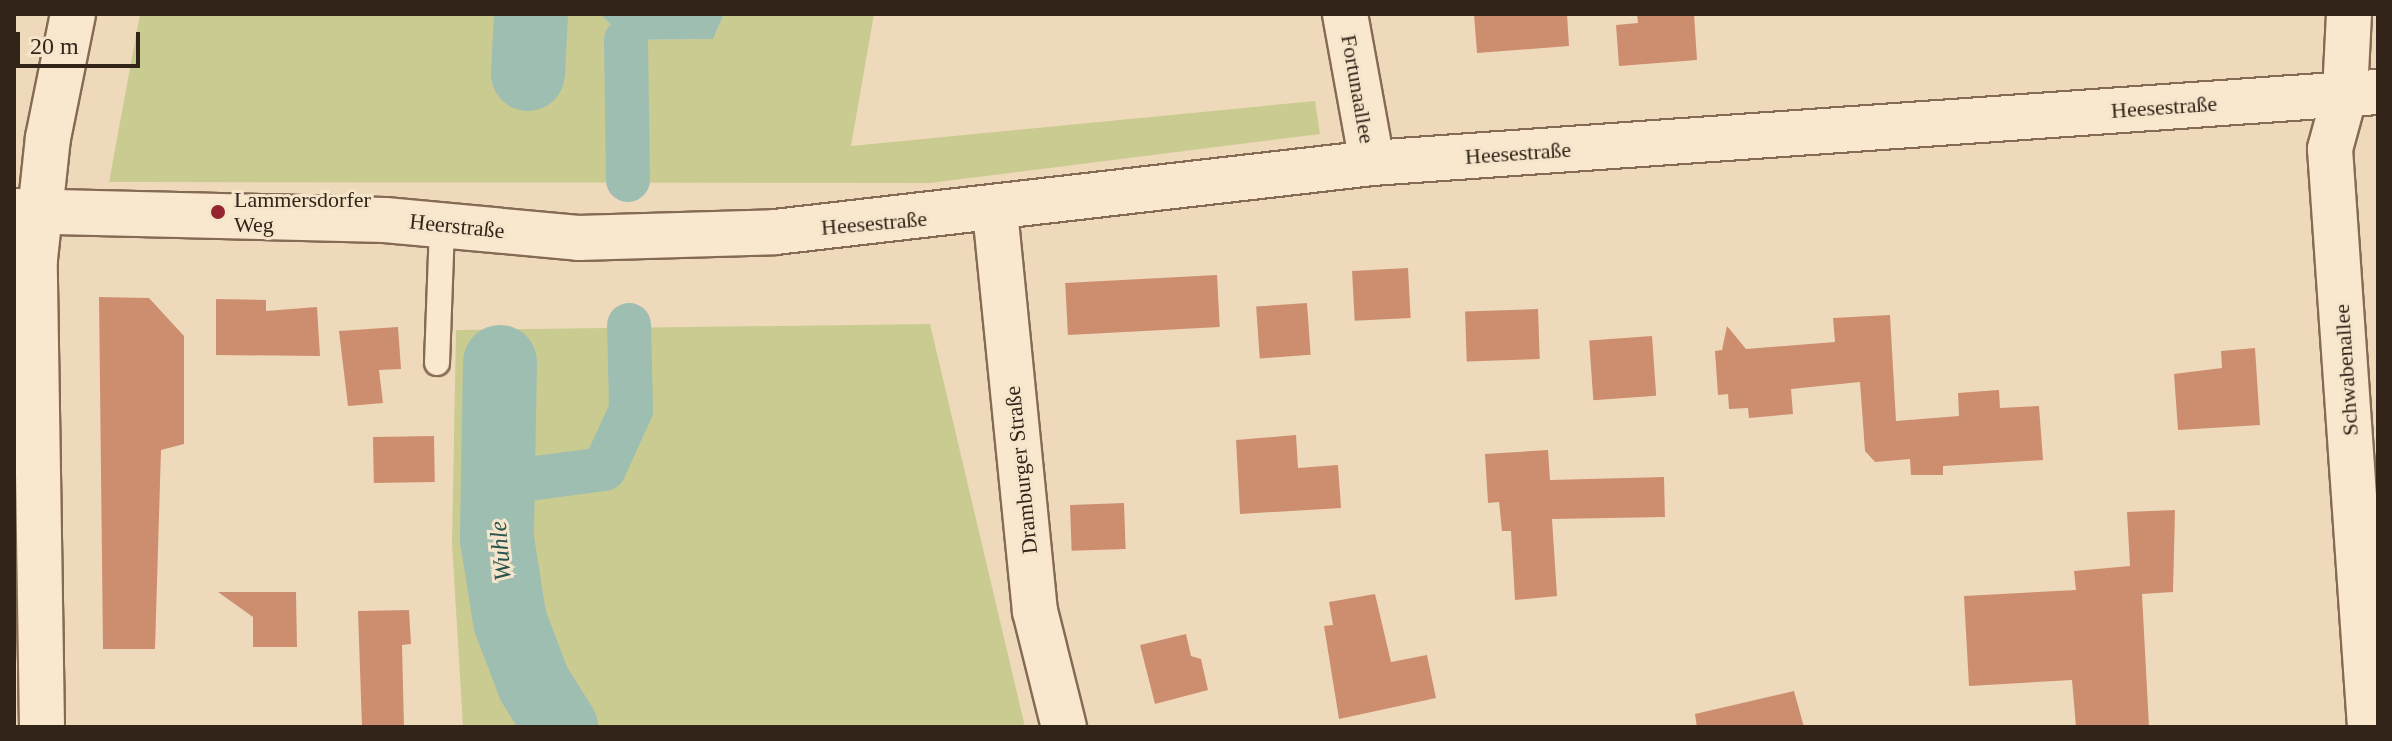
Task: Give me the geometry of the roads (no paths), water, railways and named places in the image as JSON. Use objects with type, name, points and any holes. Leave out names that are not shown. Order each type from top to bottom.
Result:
[{"type":"street","points":[[42,727],[35,259],[27,212],[73,14]]},
{"type":"street","name":"Fortunaallee","points":[[1345,14],[1372,163]]},
{"type":"street","name":"Schwabenallee","points":[[2349,14],[2362,93],[2330,149],[2370,727]]},
{"type":"street","name":"Heesestraße","points":[[660,236],[995,211],[1372,163],[2362,93]]},
{"type":"street","name":"Dramburger Straße","points":[[995,211],[1035,611],[1064,727]]},
{"type":"street","name":"Heerstraße","points":[[27,212],[201,212],[442,224],[578,238],[660,236]]},
{"type":"lane","points":[[437,363],[442,224]]},
{"type":"waterway","name":"Wuhle","points":[[528,74],[531,14]]},
{"type":"waterway","points":[[626,40],[628,180]]},
{"type":"waterway","points":[[499,483],[604,469],[631,410],[629,325]]},
{"type":"waterway","name":"Wuhle","points":[[500,362],[497,539],[510,621],[534,684],[561,727]]},
{"type":"place","name":"Lammersdorfer Weg","points":[[218,212]]}]
